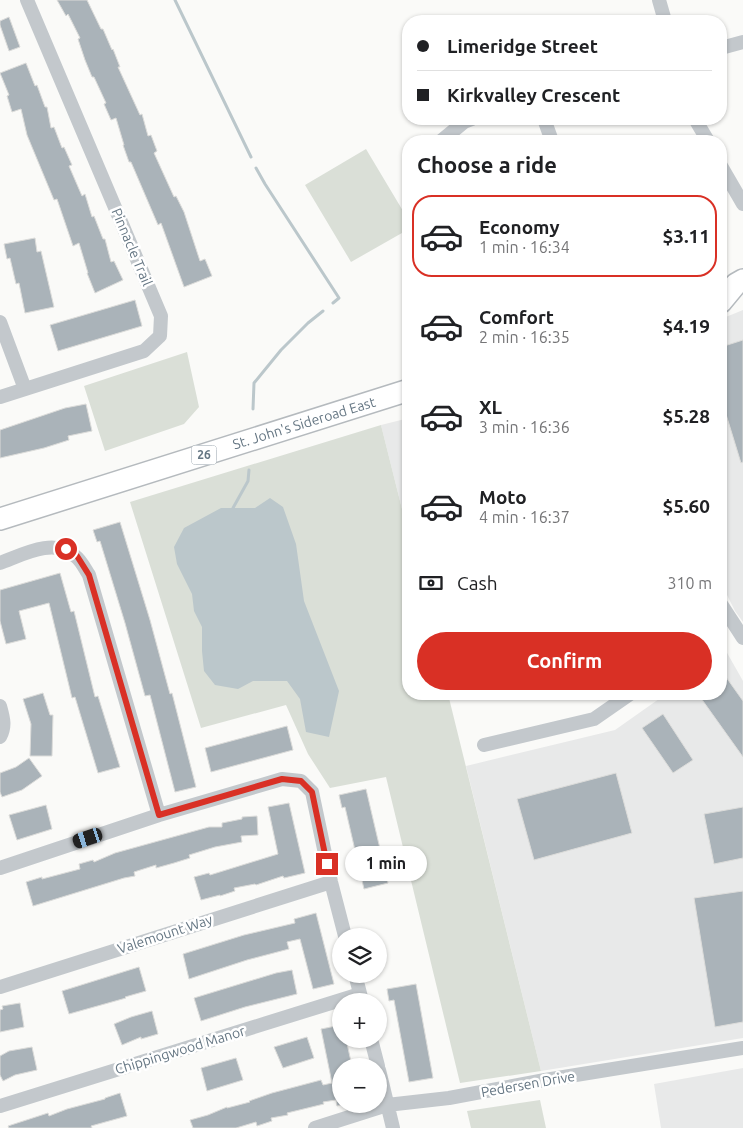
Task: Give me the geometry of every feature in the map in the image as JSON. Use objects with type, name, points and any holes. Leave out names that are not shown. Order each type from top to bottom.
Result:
[{"type":"main road","name":"St. John's Sideroad East","points":[[0,519],[402,392]]},
{"type":"street","name":"Pinnacle Trail","points":[[0,397],[144,351],[160,336],[161,316],[28,0]]},
{"type":"street","points":[[659,0],[663,15]]},
{"type":"street","points":[[727,46],[743,42]]},
{"type":"street","points":[[448,135],[460,125]]},
{"type":"street","points":[[727,176],[743,204]]},
{"type":"street","points":[[0,322],[25,389]]},
{"type":"street","points":[[0,562],[39,549],[55,547],[66,549],[77,556],[89,575],[159,815]]},
{"type":"street","points":[[727,628],[743,638]]},
{"type":"street","points":[[484,745],[594,719],[621,700]]},
{"type":"street","points":[[0,706],[4,719],[4,730],[0,737]]},
{"type":"street","points":[[0,868],[159,815],[282,779],[301,781],[312,792],[343,928]]},
{"type":"street","name":"Valemount Way","points":[[0,987],[331,882]]},
{"type":"street","name":"Chippingwood Manor","points":[[0,1106],[332,1007]]},
{"type":"street","name":"Pedersen Drive","points":[[387,1105],[449,1098],[545,1080],[743,1048]]},
{"type":"street","points":[[387,1105],[393,1128]]},
{"type":"street","name":"Pedersen Drive","points":[[315,1128],[362,1113]]},
{"type":"shaded area","points":[[366,149],[402,209],[402,233],[351,262],[305,185]]},
{"type":"shaded area","points":[[743,310],[743,622],[727,595],[727,317]]},
{"type":"shaded area","points":[[187,352],[199,407],[184,424],[105,451],[84,386]]},
{"type":"shaded area","points":[[402,420],[402,509],[381,425]]},
{"type":"shaded area","points":[[381,425],[402,509],[402,700],[449,700],[541,1071],[460,1083],[386,777],[330,788],[308,754],[286,705],[201,728],[130,502]]},
{"type":"shaded area","points":[[270,498],[283,507],[296,544],[304,601],[339,691],[329,737],[306,732],[300,699],[287,681],[253,681],[238,689],[215,685],[204,671],[202,627],[194,611],[192,594],[177,564],[174,547],[184,528],[221,508],[255,508]]},
{"type":"shaded area","points":[[727,653],[743,681],[743,1038],[541,1071],[466,766],[615,730],[658,700],[727,700]]},
{"type":"shaded area","points":[[743,1068],[743,1128],[661,1128],[654,1084]]},
{"type":"shaded area","points":[[540,1100],[546,1128],[471,1128],[467,1111]]},
{"type":"building","points":[[57,0],[87,0],[113,49],[120,67],[118,67],[140,115],[142,114],[148,136],[151,135],[157,151],[154,153],[174,197],[176,196],[184,212],[200,261],[205,259],[212,276],[184,287],[161,223],[158,225],[131,162],[129,162],[116,118],[111,120],[104,104],[106,103],[85,60],[78,39],[80,38],[68,14],[66,16]]},
{"type":"building","points":[[9,17],[20,47],[9,51],[0,21]]},
{"type":"building","points":[[26,63],[45,107],[47,107],[51,128],[54,127],[62,148],[64,147],[72,165],[69,166],[82,196],[85,194],[92,217],[94,216],[103,239],[105,239],[111,262],[114,261],[123,280],[95,293],[87,273],[79,243],[73,246],[57,199],[54,200],[27,135],[21,109],[12,112],[7,96],[9,95],[0,73]]},
{"type":"building","points":[[35,238],[37,252],[41,251],[54,307],[25,313],[19,283],[16,284],[10,258],[7,259],[4,244]]},
{"type":"building","points":[[135,300],[142,326],[58,351],[50,325]]},
{"type":"building","points":[[743,340],[743,462],[741,463],[727,418],[727,345]]},
{"type":"building","points":[[86,404],[92,431],[68,436],[69,440],[44,448],[0,458],[0,430],[65,408]]},
{"type":"building","points":[[120,522],[170,694],[172,693],[196,787],[175,792],[150,695],[145,696],[100,541],[97,542],[93,530]]},
{"type":"building","points":[[60,573],[71,612],[74,611],[95,697],[98,696],[120,767],[98,773],[75,697],[72,698],[49,603],[19,611],[26,639],[6,644],[0,621],[0,590]]},
{"type":"building","points":[[727,678],[743,701],[743,757],[702,700],[727,700]]},
{"type":"building","points":[[43,693],[50,715],[53,715],[52,756],[30,756],[31,724],[23,699]]},
{"type":"building","points":[[663,714],[693,760],[673,773],[642,728]]},
{"type":"building","points":[[287,726],[293,750],[211,772],[205,748]]},
{"type":"building","points":[[29,758],[42,776],[22,790],[2,797],[0,792],[0,773],[16,767]]},
{"type":"building","points":[[616,773],[632,833],[534,860],[517,799]]},
{"type":"building","points":[[366,789],[388,883],[364,889],[345,807],[342,808],[339,795]]},
{"type":"building","points":[[289,803],[305,873],[284,878],[283,876],[256,885],[234,888],[235,891],[201,900],[194,877],[209,873],[210,875],[278,854],[268,807]]},
{"type":"building","points":[[46,805],[52,829],[17,840],[9,815]]},
{"type":"building","points":[[743,807],[743,858],[714,864],[704,814]]},
{"type":"building","points":[[257,816],[258,835],[241,836],[242,842],[215,847],[189,855],[190,858],[156,868],[156,865],[134,872],[135,876],[33,906],[26,882],[80,869],[79,864],[93,860],[94,862],[115,853],[209,827],[222,827],[222,823],[242,819],[242,817]]},
{"type":"building","points":[[743,891],[743,1022],[715,1027],[694,898]]},
{"type":"building","points":[[316,913],[332,976],[332,983],[334,984],[313,989],[300,939],[287,942],[289,949],[247,960],[189,979],[183,954],[244,935],[295,923],[294,919]]},
{"type":"building","points":[[139,967],[146,991],[69,1014],[62,991]]},
{"type":"building","points":[[292,970],[297,994],[245,1007],[201,1021],[194,998],[276,973]]},
{"type":"building","points":[[416,984],[433,1078],[409,1082],[394,1000],[389,1001],[387,989]]},
{"type":"building","points":[[20,1003],[24,1027],[0,1032],[0,1010],[3,1009],[2,1006]]},
{"type":"building","points":[[152,1011],[158,1034],[141,1039],[141,1037],[122,1045],[114,1024]]},
{"type":"building","points":[[332,1027],[332,1048],[348,1048],[350,1058],[332,1058],[332,1083],[321,1029]]},
{"type":"building","points":[[307,1037],[314,1058],[283,1068],[274,1047]]},
{"type":"building","points":[[32,1047],[37,1070],[15,1075],[3,1081],[0,1075],[0,1056],[9,1051]]},
{"type":"building","points":[[236,1058],[243,1080],[207,1091],[201,1068]]},
{"type":"building","points":[[321,1080],[323,1085],[332,1083],[332,1101],[287,1113],[288,1115],[271,1118],[272,1121],[257,1126],[256,1122],[236,1128],[193,1128],[190,1120],[227,1107],[250,1102],[272,1093]]},
{"type":"building","points":[[120,1093],[127,1116],[91,1126],[92,1128],[9,1128],[8,1126],[48,1113],[49,1116]]},
{"type":"waterway","points":[[175,0],[251,157]]},
{"type":"waterway","points":[[256,168],[339,298],[333,303]]},
{"type":"waterway","points":[[253,409],[254,383],[281,350],[323,311]]},
{"type":"waterway","points":[[233,508],[248,481],[249,470]]},
{"type":"route","points":[[66,549],[77,556],[89,575],[159,815],[282,779],[301,781],[312,792],[327,864]]}]
